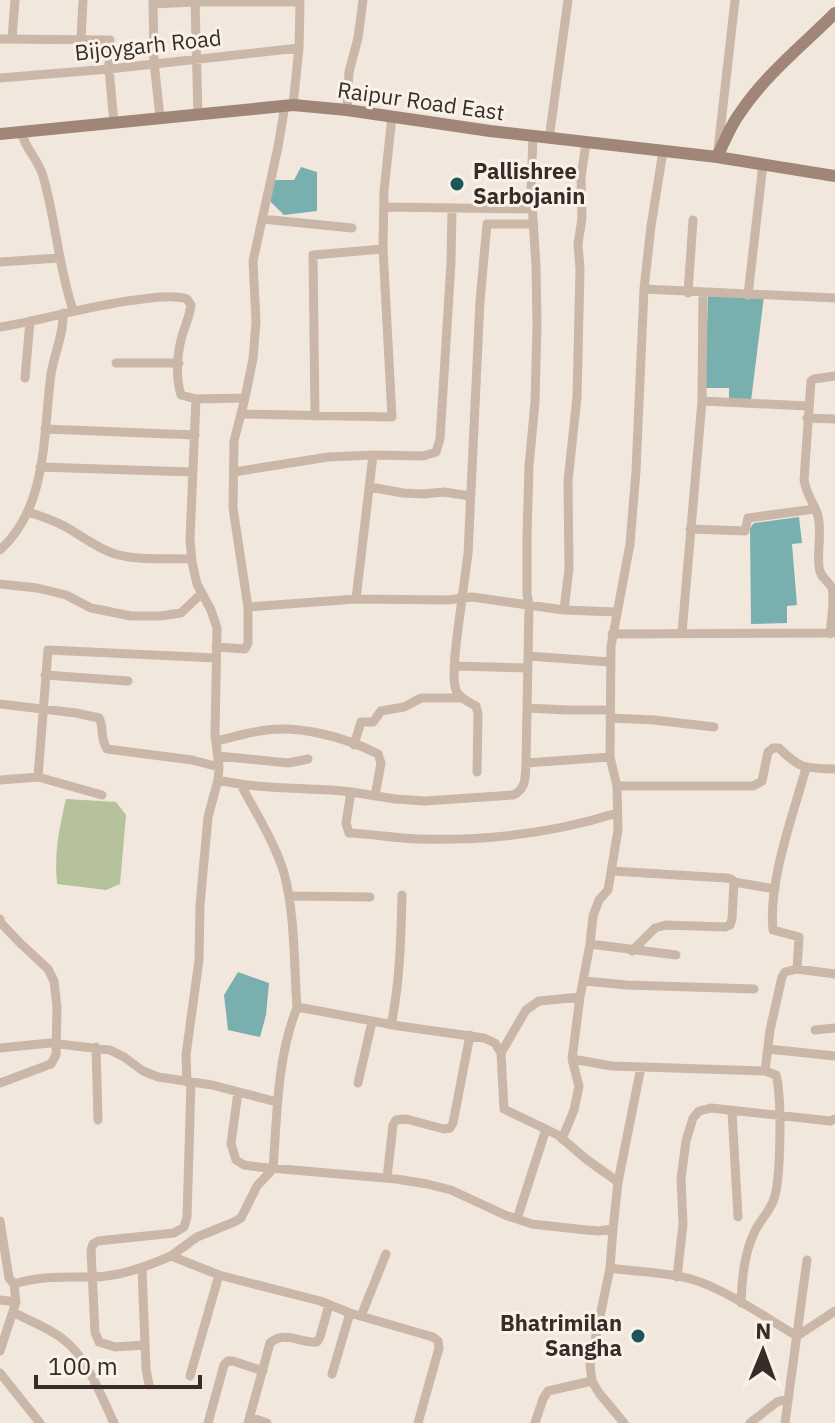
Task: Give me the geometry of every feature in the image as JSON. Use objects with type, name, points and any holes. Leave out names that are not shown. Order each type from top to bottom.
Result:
[{"type":"street","points":[[12,38],[15,0]]},
{"type":"street","points":[[81,39],[83,0]]},
{"type":"street","points":[[347,110],[349,72],[363,0]]},
{"type":"street","points":[[549,139],[568,0]]},
{"type":"street","points":[[717,157],[735,0]]},
{"type":"street","points":[[195,1],[198,115]]},
{"type":"street","points":[[38,777],[48,650],[216,653],[245,649],[248,643],[248,607],[233,508],[234,441],[253,359],[256,322],[253,261],[289,105],[299,48],[300,2],[153,2],[154,62],[160,117]]},
{"type":"street","points":[[717,157],[750,98],[835,13]]},
{"type":"street","points":[[0,39],[110,40],[114,123]]},
{"type":"street","name":"Bijoygarh Road","points":[[0,78],[299,48]]},
{"type":"street","name":"Raipur Road East","points":[[0,134],[289,105],[717,157],[835,176]]},
{"type":"street","points":[[242,414],[392,417],[383,249],[392,116]]},
{"type":"street","points":[[0,550],[13,539],[34,499],[51,372],[68,312],[42,170],[25,145],[21,132]]},
{"type":"street","points":[[218,780],[241,785],[313,788],[425,801],[513,795],[524,786],[529,605],[527,536],[537,325],[531,188],[533,137]]},
{"type":"street","points":[[564,610],[569,569],[568,481],[578,372],[581,177],[586,143]]},
{"type":"street","points":[[562,1139],[574,1110],[579,1086],[572,1059],[593,916],[599,900],[608,890],[618,830],[617,786],[610,757],[612,634],[630,544],[644,289],[663,151]]},
{"type":"street","points":[[748,295],[763,164]]},
{"type":"street","points":[[384,207],[533,209]]},
{"type":"street","points":[[234,472],[328,457],[423,456],[436,452],[440,439],[452,208]]},
{"type":"street","points":[[262,219],[352,228]]},
{"type":"street","points":[[688,293],[693,220]]},
{"type":"street","points":[[477,772],[478,714],[476,706],[456,691],[455,666],[468,554],[480,301],[487,224],[534,224]]},
{"type":"street","points":[[315,416],[313,255],[383,249]]},
{"type":"street","points":[[0,262],[59,258]]},
{"type":"street","points":[[644,289],[835,298]]},
{"type":"street","points":[[682,633],[702,401],[703,293]]},
{"type":"street","points":[[0,327],[131,300],[181,297],[191,305],[180,342],[181,395],[196,399],[245,398]]},
{"type":"street","points":[[25,378],[30,321]]},
{"type":"street","points":[[116,363],[179,363]]},
{"type":"street","points":[[612,634],[833,633],[833,594],[831,585],[820,574],[819,524],[804,480],[811,381],[835,376]]},
{"type":"street","points":[[145,1345],[115,1347],[99,1342],[95,1332],[91,1250],[98,1241],[174,1233],[184,1227],[187,1217],[189,1082],[186,1055],[199,960],[207,827],[219,767],[216,741],[217,628],[197,584],[192,559],[196,399]]},
{"type":"street","points":[[702,401],[808,406]]},
{"type":"street","points":[[807,418],[835,419]]},
{"type":"street","points":[[45,429],[195,435]]},
{"type":"street","points":[[356,599],[373,455]]},
{"type":"street","points":[[40,467],[192,472]]},
{"type":"street","points":[[370,487],[403,493],[444,492],[470,496]]},
{"type":"street","points":[[690,529],[745,531],[748,518],[815,509]]},
{"type":"street","points":[[28,512],[66,527],[94,546],[115,554],[133,558],[192,559]]},
{"type":"street","points":[[0,584],[66,595],[91,608],[131,616],[181,613],[202,593]]},
{"type":"street","points":[[248,607],[356,599],[449,600],[472,597],[564,610],[616,612]]},
{"type":"street","points":[[528,656],[611,662]]},
{"type":"street","points":[[455,666],[528,668]]},
{"type":"street","points":[[45,675],[128,681]]},
{"type":"street","points":[[354,745],[361,722],[373,722],[381,711],[404,707],[421,698],[462,698]]},
{"type":"street","points":[[0,704],[99,718],[102,723],[101,740],[107,749],[219,767]]},
{"type":"street","points":[[527,708],[610,714],[714,727]]},
{"type":"street","points":[[216,741],[262,730],[283,729],[316,732],[375,752],[381,758],[375,796]]},
{"type":"street","points":[[617,786],[753,786],[762,781],[768,752],[773,748],[779,748],[806,768],[835,769]]},
{"type":"street","points":[[218,756],[288,763],[308,759]]},
{"type":"street","points":[[526,763],[610,757]]},
{"type":"street","points":[[797,969],[799,937],[773,930],[771,912],[806,768]]},
{"type":"street","points":[[0,780],[38,777],[102,795]]},
{"type":"street","points":[[14,1284],[34,1278],[91,1277],[142,1269],[171,1256],[197,1237],[241,1218],[257,1186],[273,1169],[278,1089],[290,1023],[297,1008],[289,896],[278,857],[241,785]]},
{"type":"street","points":[[351,792],[346,823],[349,833],[414,839],[493,837],[583,824],[617,813]]},
{"type":"street","points":[[612,871],[726,878],[775,889]]},
{"type":"street","points":[[632,951],[655,928],[666,925],[730,925],[734,882]]},
{"type":"street","points":[[391,1025],[396,1002],[402,895]]},
{"type":"street","points":[[289,896],[370,897]]},
{"type":"street","points":[[0,919],[48,969],[54,981],[57,1007],[56,1055],[51,1064],[0,1083]]},
{"type":"street","points":[[590,944],[676,955]]},
{"type":"street","points":[[765,1071],[771,1022],[785,972],[797,969],[835,974]]},
{"type":"street","points":[[584,981],[614,985],[754,989]]},
{"type":"street","points":[[501,1053],[526,1010],[539,1001],[580,997]]},
{"type":"street","points":[[297,1008],[470,1035],[495,1043],[501,1053],[504,1109],[562,1139],[618,1182]]},
{"type":"street","points":[[358,1083],[372,1022]]},
{"type":"street","points":[[815,1030],[835,1028]]},
{"type":"street","points":[[387,1178],[396,1120],[406,1119],[444,1129],[450,1128],[453,1123],[470,1035]]},
{"type":"street","points":[[0,1048],[56,1043],[96,1047],[110,1050],[158,1077],[277,1102]]},
{"type":"street","points":[[96,1047],[98,1120]]},
{"type":"street","points":[[768,1049],[835,1056]]},
{"type":"street","points":[[572,1059],[612,1066],[765,1071],[776,1075],[779,1086],[778,1177],[769,1212],[756,1229],[749,1248],[741,1303]]},
{"type":"street","points":[[624,1423],[599,1393],[592,1381],[590,1365],[610,1268],[618,1182],[641,1067]]},
{"type":"street","points":[[238,1092],[231,1144],[236,1160],[244,1165],[427,1184],[451,1190],[532,1224],[598,1231],[613,1229]]},
{"type":"street","points":[[677,1277],[683,1224],[682,1160],[693,1118],[699,1111],[711,1108],[830,1121],[835,1119]]},
{"type":"street","points":[[732,1111],[738,1217]]},
{"type":"street","points":[[517,1219],[546,1129]]},
{"type":"street","points":[[0,1221],[9,1278],[14,1284],[14,1307],[0,1351]]},
{"type":"street","points":[[332,1374],[356,1314],[386,1254]]},
{"type":"street","points":[[171,1256],[219,1275],[433,1337],[438,1341],[439,1348],[418,1423]]},
{"type":"street","points":[[785,1423],[807,1260]]},
{"type":"street","points":[[610,1268],[693,1280],[719,1291],[797,1336]]},
{"type":"street","points":[[142,1269],[149,1385]]},
{"type":"street","points":[[190,1376],[219,1275]]},
{"type":"street","points":[[0,1300],[64,1340],[74,1350],[114,1423]]},
{"type":"street","points":[[267,1423],[249,1420],[270,1343],[277,1337],[317,1342],[329,1305]]},
{"type":"street","points":[[797,1336],[835,1311]]},
{"type":"street","points":[[208,1423],[224,1365],[228,1361],[263,1371]]},
{"type":"street","points":[[0,1373],[40,1423]]},
{"type":"street","points":[[535,1423],[548,1391],[592,1381]]},
{"type":"street","points":[[750,1423],[777,1402],[787,1399]]},
{"type":"green space","points":[[66,799],[116,802],[126,815],[120,884],[106,890],[57,884],[58,842]]},
{"type":"water","points":[[301,167],[317,172],[317,211],[284,215],[269,200],[273,180],[294,180]]},
{"type":"water","points":[[708,295],[764,296],[751,401],[729,400],[729,388],[705,388]]},
{"type":"water","points":[[799,517],[802,543],[792,544],[797,605],[787,606],[787,623],[751,624],[750,528],[754,523]]},
{"type":"water","points":[[238,972],[269,983],[260,1037],[228,1030],[224,995]]},
{"type":"place","name":"Pallishree Sarbojanin","points":[[457,184]]},
{"type":"place","name":"Bhatrimilan Sangha","points":[[638,1336]]}]
